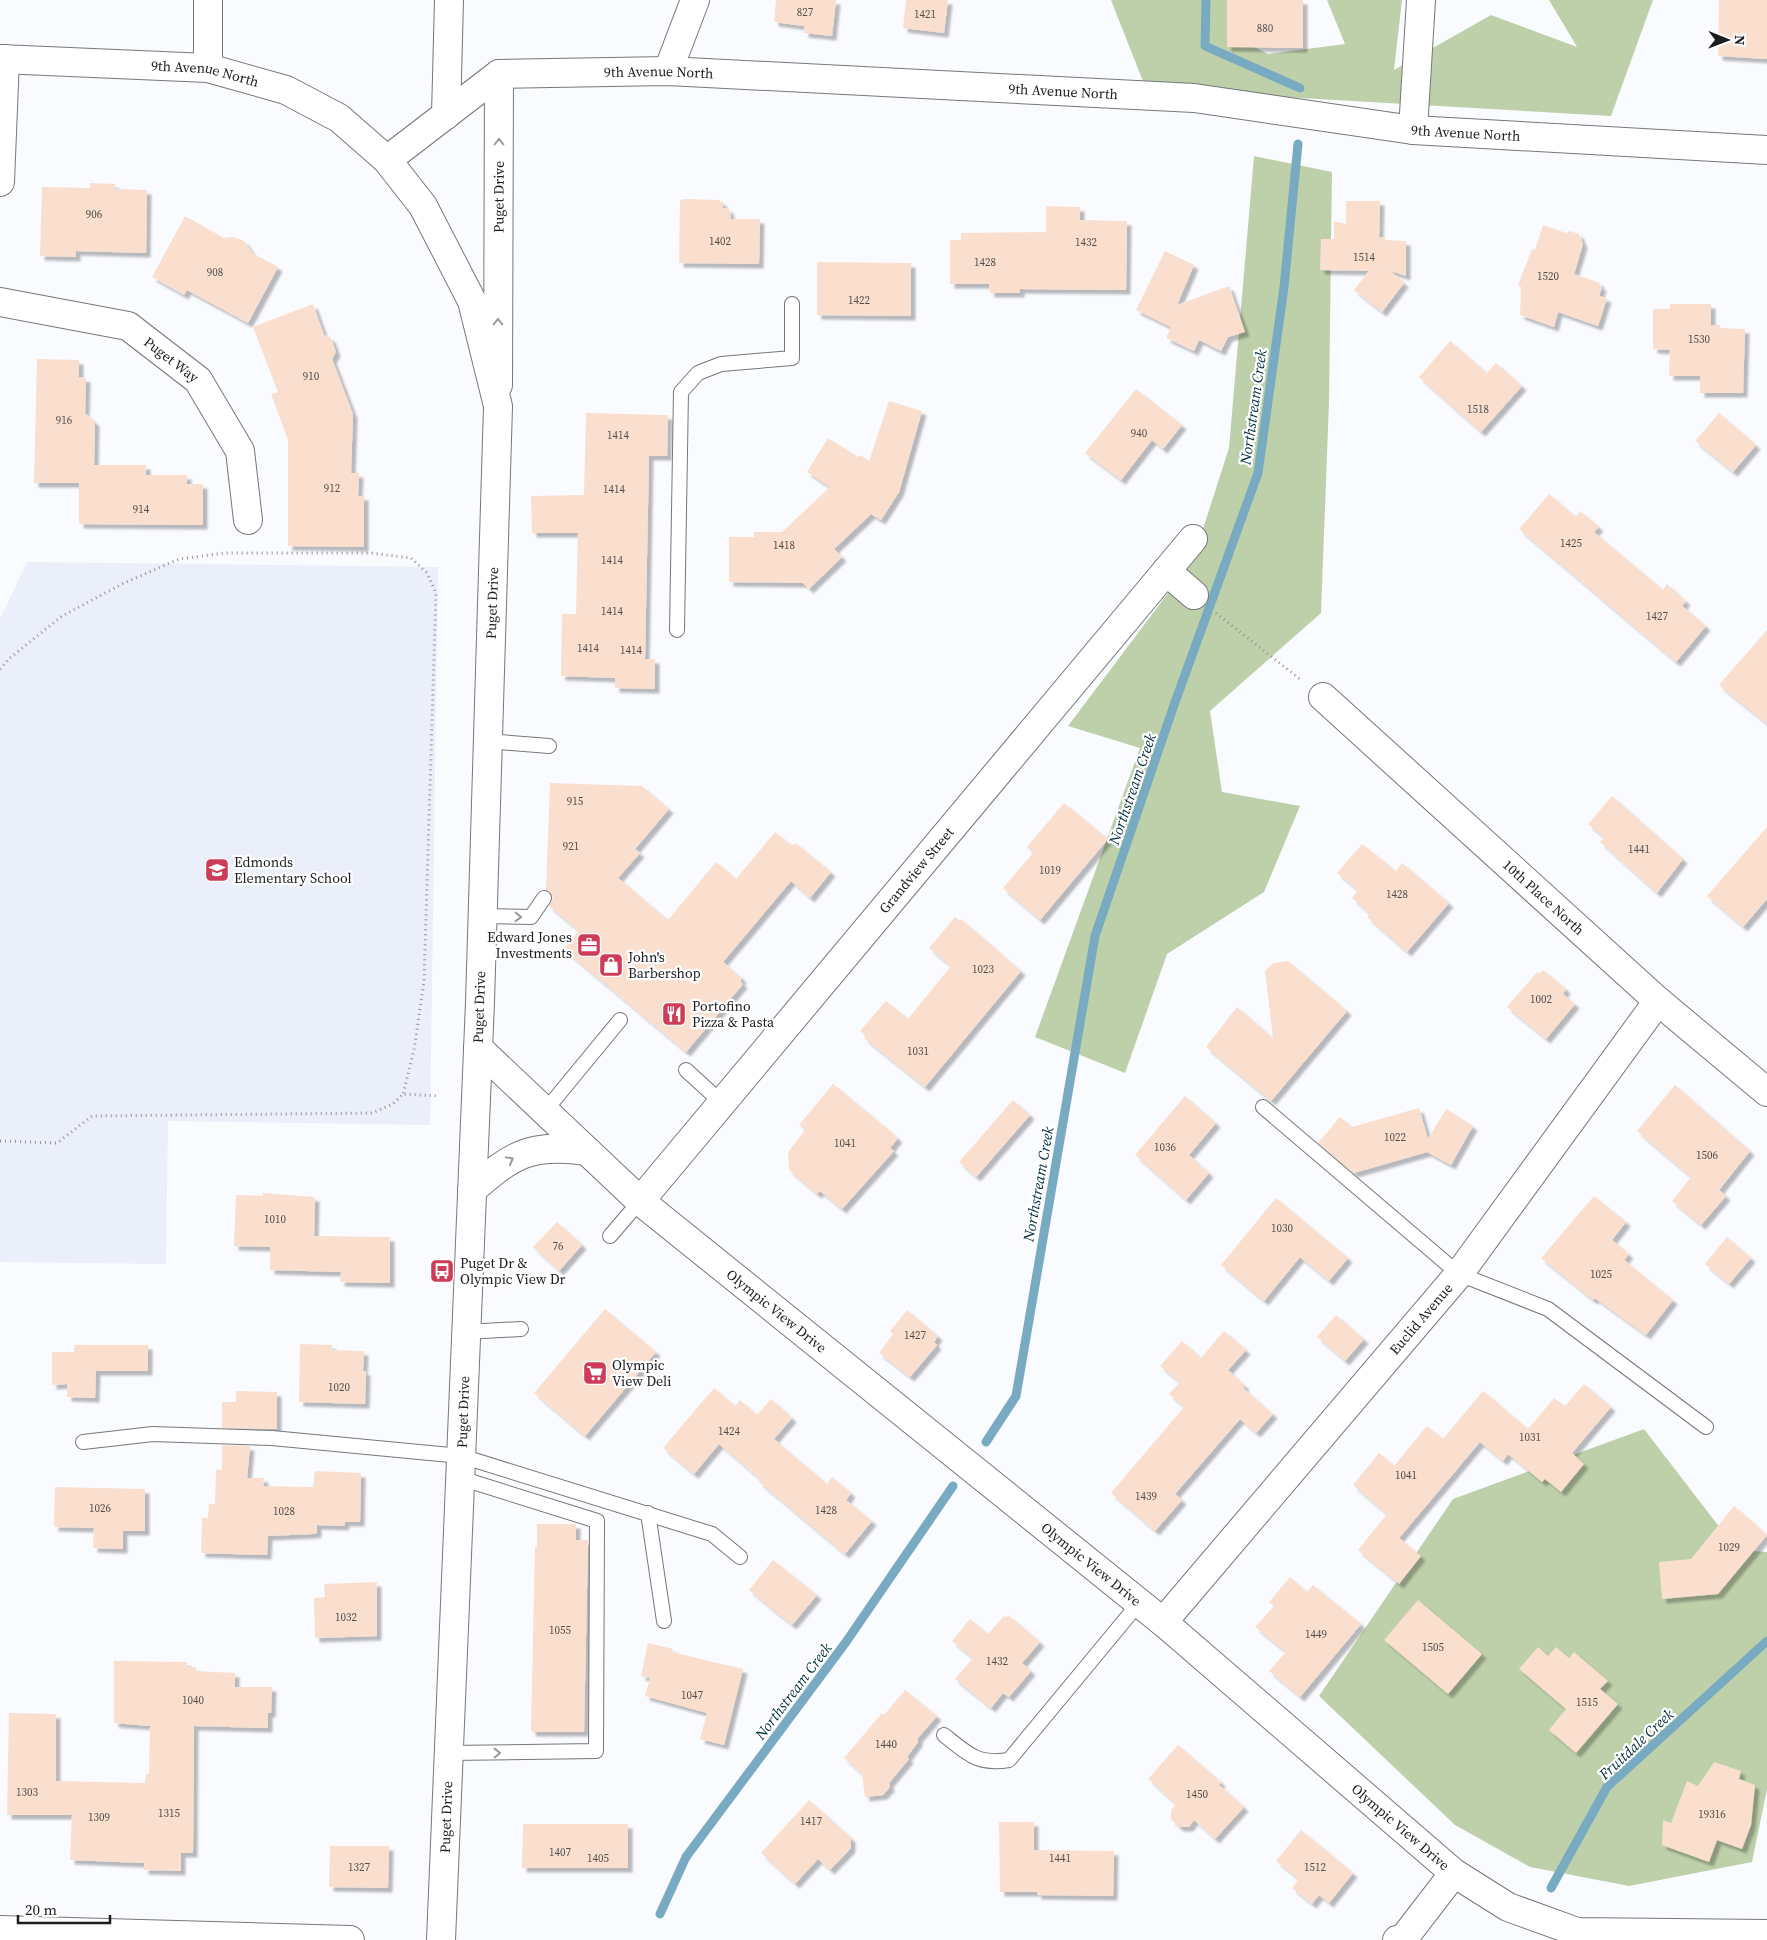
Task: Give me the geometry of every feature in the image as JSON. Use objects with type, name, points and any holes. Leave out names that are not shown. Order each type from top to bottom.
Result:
[{"type":"street","points":[[208,0],[208,68]]},
{"type":"street","points":[[446,115],[449,0]]},
{"type":"street","points":[[668,71],[696,0]]},
{"type":"street","points":[[1412,130],[1421,0]]},
{"type":"street","points":[[0,182],[3,59]]},
{"type":"street","name":"9th Avenue North","points":[[3,59],[208,68],[286,90],[330,113],[388,160],[423,206],[472,301],[498,406]]},
{"type":"street","name":"9th Avenue North","points":[[499,74],[668,71],[1194,98],[1412,130],[1767,150]]},
{"type":"street","points":[[388,160],[499,74]]},
{"type":"street","name":"Puget Drive","points":[[441,1940],[478,1048],[498,406],[499,74]]},
{"type":"street","name":"Puget Way","points":[[0,302],[128,326],[198,380],[240,451],[248,520]]},
{"type":"street","name":"Grandview Street","points":[[640,1201],[1193,539]]},
{"type":"street","points":[[1166,572],[1194,595]]},
{"type":"street","name":"10th Place North","points":[[1323,697],[1658,1000],[1767,1092]]},
{"type":"street","name":"Euclid Avenue","points":[[1163,1622],[1459,1274],[1658,1000]]},
{"type":"street","name":"Olympic View Drive","points":[[478,1048],[640,1201],[1163,1622],[1454,1873],[1508,1907],[1577,1932],[1725,1937],[1759,1936]]},
{"type":"street","points":[[472,1190],[499,1166],[517,1156],[550,1148],[587,1150]]},
{"type":"street","points":[[1397,1940],[1404,1938],[1454,1873]]},
{"type":"street","points":[[0,1930],[350,1940]]},
{"type":"lane","points":[[677,630],[681,392],[698,373],[721,364],[792,358],[792,304]]},
{"type":"lane","points":[[487,740],[549,746]]},
{"type":"lane","points":[[482,916],[531,917],[544,898]]},
{"type":"lane","points":[[545,1112],[620,1020]]},
{"type":"lane","points":[[686,1070],[722,1103]]},
{"type":"lane","points":[[1264,1107],[1459,1274],[1548,1309],[1706,1427]]},
{"type":"lane","points":[[610,1236],[640,1201]]},
{"type":"lane","points":[[466,1332],[521,1329]]},
{"type":"lane","points":[[83,1442],[153,1434],[272,1438],[461,1467],[648,1513],[712,1534],[740,1557]]},
{"type":"lane","points":[[449,1753],[596,1751],[597,1521],[461,1467]]},
{"type":"lane","points":[[648,1513],[664,1621]]},
{"type":"lane","points":[[944,1735],[974,1759],[993,1762],[1009,1760],[1139,1603]]},
{"type":"path","points":[[0,669],[10,658],[62,616],[122,584],[179,560],[225,553],[371,553],[411,558],[427,572],[436,592],[424,972],[414,1050],[403,1094],[393,1104],[372,1113],[92,1116],[57,1143],[0,1141]]},
{"type":"path","points":[[1194,595],[1323,697]]},
{"type":"path","points":[[403,1094],[438,1096]]},
{"type":"shaded area","name":"Edmonds Elementary School","points":[[27,562],[438,567],[430,1125],[168,1121],[166,1264],[0,1262],[0,619]]},
{"type":"green space","points":[[1111,0],[1242,0],[1233,36],[1268,54],[1345,44],[1327,0],[1402,0],[1394,70],[1491,15],[1577,47],[1549,0],[1653,0],[1611,116],[1146,89]]},
{"type":"green space","points":[[1254,156],[1332,172],[1329,402],[1321,613],[1210,711],[1222,792],[1300,806],[1264,892],[1167,954],[1125,1073],[1035,1037],[1140,748],[1068,726],[1193,560],[1229,448]]},
{"type":"green space","points":[[1644,1429],[1737,1550],[1767,1552],[1767,1789],[1752,1862],[1629,1886],[1530,1867],[1455,1825],[1319,1696],[1453,1499]]},
{"type":"building","points":[[776,0],[836,0],[832,36],[804,33],[804,26],[774,22]]},
{"type":"building","points":[[906,0],[948,0],[944,33],[903,28]]},
{"type":"building","points":[[1227,0],[1303,0],[1303,48],[1227,47]]},
{"type":"building","points":[[1719,0],[1767,0],[1767,59],[1718,56]]},
{"type":"building","points":[[90,183],[115,184],[115,189],[147,190],[146,253],[76,251],[76,257],[40,256],[42,187],[90,188]]},
{"type":"building","points":[[683,199],[720,200],[720,202],[723,202],[723,208],[729,209],[731,219],[760,219],[759,264],[679,263],[680,201]]},
{"type":"building","points":[[1346,201],[1380,201],[1379,237],[1385,237],[1385,240],[1406,241],[1406,276],[1391,271],[1404,283],[1382,312],[1354,290],[1369,271],[1320,270],[1321,239],[1334,239],[1334,221],[1346,224]]},
{"type":"building","points":[[1046,206],[1080,207],[1080,220],[1127,221],[1126,290],[1020,289],[1020,293],[990,293],[989,284],[950,284],[950,240],[961,240],[961,233],[1046,232]]},
{"type":"building","points":[[185,216],[224,238],[233,237],[244,241],[252,253],[278,267],[248,323],[187,290],[184,295],[152,277]]},
{"type":"building","points":[[1543,225],[1566,233],[1570,231],[1579,234],[1583,244],[1574,274],[1600,283],[1599,285],[1602,287],[1599,296],[1607,298],[1598,326],[1558,312],[1554,327],[1520,315],[1521,287],[1518,285],[1532,249],[1535,250]]},
{"type":"building","points":[[1165,251],[1194,265],[1177,305],[1229,286],[1245,332],[1228,337],[1221,351],[1199,340],[1194,351],[1166,338],[1171,327],[1136,310]]},
{"type":"building","points":[[817,262],[911,263],[911,316],[817,315]]},
{"type":"building","points":[[313,304],[324,335],[331,338],[336,352],[332,359],[353,414],[351,473],[359,473],[358,496],[364,496],[364,547],[288,546],[288,440],[271,394],[278,392],[253,327]]},
{"type":"building","points":[[1670,304],[1711,304],[1711,325],[1720,325],[1720,328],[1745,329],[1743,393],[1700,393],[1700,376],[1669,376],[1670,350],[1653,349],[1653,309],[1670,309]]},
{"type":"building","points":[[1450,341],[1487,373],[1496,363],[1522,386],[1481,432],[1419,377]]},
{"type":"building","points":[[37,359],[79,360],[79,377],[86,378],[85,413],[95,422],[94,465],[146,465],[146,475],[187,475],[187,484],[203,484],[203,525],[79,524],[79,483],[34,483]]},
{"type":"building","points":[[1136,389],[1182,425],[1163,449],[1152,440],[1121,480],[1085,453]]},
{"type":"building","points":[[889,401],[922,411],[899,492],[881,520],[871,514],[834,549],[842,557],[809,589],[803,583],[729,582],[729,537],[754,537],[754,532],[782,532],[830,487],[807,472],[828,438],[858,457],[860,455],[869,461]]},
{"type":"building","points":[[586,413],[668,415],[667,456],[649,456],[645,659],[655,659],[655,689],[615,688],[615,678],[561,676],[562,614],[576,614],[578,533],[532,533],[531,496],[584,495]]},
{"type":"building","points":[[1719,413],[1756,445],[1733,472],[1695,441]]},
{"type":"building","points":[[1549,494],[1576,517],[1580,511],[1599,527],[1594,532],[1663,590],[1667,584],[1686,601],[1682,606],[1706,626],[1676,662],[1519,529]]},
{"type":"building","points":[[1767,630],[1767,724],[1719,685]]},
{"type":"building","points":[[550,783],[642,786],[669,809],[635,849],[640,853],[618,878],[668,920],[716,862],[736,879],[775,832],[791,845],[797,844],[831,872],[810,898],[791,881],[723,962],[742,978],[740,981],[743,984],[686,1052],[563,949],[579,931],[549,906],[553,898],[552,894],[546,890]]},
{"type":"building","points":[[1612,796],[1683,859],[1657,893],[1600,842],[1604,837],[1588,824]]},
{"type":"building","points":[[1064,803],[1108,839],[1040,920],[1003,888],[1033,853],[1027,847]]},
{"type":"building","points":[[1767,827],[1767,899],[1743,927],[1707,896]]},
{"type":"building","points":[[1362,844],[1396,871],[1402,863],[1449,903],[1407,952],[1367,917],[1370,914],[1352,898],[1358,890],[1337,873]]},
{"type":"building","points":[[955,917],[960,921],[961,919],[1021,971],[925,1087],[864,1038],[866,1036],[860,1031],[886,1001],[908,1019],[951,966],[929,948]]},
{"type":"building","points":[[1288,961],[1347,1011],[1271,1101],[1206,1047],[1237,1007],[1273,1038],[1265,971],[1273,963]]},
{"type":"building","points":[[1543,970],[1566,989],[1563,994],[1575,1004],[1546,1039],[1507,1007],[1537,972],[1539,974]]},
{"type":"building","points":[[833,1084],[898,1138],[890,1148],[894,1151],[842,1209],[820,1191],[817,1194],[789,1170],[788,1152],[805,1130],[799,1125]]},
{"type":"building","points":[[1675,1085],[1750,1151],[1719,1190],[1726,1196],[1701,1225],[1672,1201],[1691,1177],[1637,1131]]},
{"type":"building","points":[[1185,1096],[1216,1123],[1189,1155],[1209,1173],[1186,1200],[1135,1155]]},
{"type":"building","points":[[1013,1100],[1030,1115],[976,1177],[959,1162]]},
{"type":"building","points":[[1419,1108],[1428,1139],[1446,1109],[1473,1126],[1451,1165],[1427,1152],[1354,1173],[1318,1143],[1340,1117],[1352,1127]]},
{"type":"building","points":[[263,1193],[315,1197],[314,1236],[390,1237],[390,1283],[340,1282],[341,1272],[270,1270],[270,1247],[234,1246],[236,1195],[263,1196]]},
{"type":"building","points":[[1594,1196],[1626,1222],[1612,1240],[1629,1254],[1624,1260],[1673,1300],[1646,1335],[1595,1298],[1593,1300],[1541,1258]]},
{"type":"building","points":[[1276,1198],[1348,1258],[1329,1281],[1300,1257],[1264,1301],[1221,1265]]},
{"type":"building","points":[[557,1222],[582,1245],[559,1271],[533,1247]]},
{"type":"building","points":[[1727,1237],[1751,1258],[1729,1284],[1705,1264]]},
{"type":"building","name":"Olympic View Deli","points":[[605,1309],[656,1352],[585,1436],[534,1393]]},
{"type":"building","points":[[907,1310],[938,1336],[934,1342],[937,1345],[910,1377],[879,1353],[893,1334],[890,1331]]},
{"type":"building","points":[[1336,1315],[1364,1339],[1345,1361],[1317,1337]]},
{"type":"building","points":[[1224,1331],[1246,1350],[1228,1370],[1245,1386],[1243,1388],[1273,1414],[1256,1433],[1240,1419],[1175,1494],[1182,1500],[1155,1531],[1111,1493],[1184,1407],[1169,1394],[1180,1382],[1160,1366],[1182,1341],[1201,1358]]},
{"type":"building","points":[[300,1344],[332,1345],[332,1350],[364,1351],[363,1371],[366,1371],[365,1404],[299,1402]]},
{"type":"building","points":[[74,1345],[148,1345],[148,1371],[96,1371],[95,1398],[67,1397],[67,1384],[52,1385],[52,1352],[74,1352]]},
{"type":"building","points":[[1584,1384],[1611,1407],[1572,1453],[1584,1464],[1561,1492],[1545,1479],[1542,1482],[1508,1454],[1503,1461],[1480,1442],[1399,1538],[1421,1556],[1399,1584],[1358,1550],[1387,1514],[1353,1485],[1379,1453],[1394,1466],[1427,1426],[1443,1439],[1483,1391],[1528,1429],[1554,1398],[1565,1406]]},
{"type":"building","points":[[714,1388],[735,1406],[740,1400],[757,1415],[771,1399],[792,1418],[774,1439],[827,1484],[832,1477],[851,1493],[846,1500],[872,1521],[845,1554],[759,1482],[761,1480],[719,1444],[694,1474],[663,1448]]},
{"type":"building","points":[[236,1391],[277,1392],[277,1429],[222,1428],[222,1402],[236,1402]]},
{"type":"building","points":[[222,1445],[250,1446],[247,1478],[264,1478],[263,1486],[313,1487],[315,1471],[361,1473],[360,1522],[345,1522],[344,1526],[317,1525],[317,1533],[312,1534],[268,1536],[267,1555],[201,1553],[202,1518],[208,1518],[209,1504],[215,1504],[216,1470],[222,1470]]},
{"type":"building","points":[[55,1487],[145,1489],[145,1531],[123,1531],[123,1549],[93,1548],[94,1528],[54,1527]]},
{"type":"building","points":[[1734,1506],[1767,1535],[1718,1594],[1662,1599],[1659,1562],[1691,1559]]},
{"type":"building","points":[[537,1524],[576,1524],[576,1540],[588,1540],[584,1732],[532,1732],[531,1729]]},
{"type":"building","points":[[773,1560],[817,1595],[792,1625],[749,1590]]},
{"type":"building","points":[[1290,1577],[1307,1592],[1313,1585],[1361,1624],[1300,1697],[1269,1671],[1286,1652],[1255,1627],[1274,1606],[1269,1602]]},
{"type":"building","points":[[377,1582],[377,1636],[315,1638],[314,1598],[325,1597],[324,1584]]},
{"type":"building","points":[[1418,1600],[1482,1654],[1448,1694],[1384,1640]]},
{"type":"building","points":[[1008,1615],[1040,1642],[1022,1663],[1031,1671],[1009,1697],[1003,1693],[991,1708],[955,1679],[973,1658],[952,1641],[970,1619],[988,1634],[1004,1616],[1006,1618]]},
{"type":"building","points":[[648,1643],[673,1649],[672,1652],[743,1669],[724,1745],[700,1739],[707,1713],[645,1696],[650,1678],[641,1676]]},
{"type":"building","points":[[1538,1647],[1548,1656],[1556,1647],[1569,1658],[1574,1652],[1608,1681],[1600,1689],[1618,1704],[1576,1753],[1549,1730],[1566,1709],[1519,1669]]},
{"type":"building","points":[[114,1661],[187,1662],[187,1667],[196,1667],[196,1671],[235,1673],[235,1687],[272,1687],[271,1713],[268,1713],[268,1728],[194,1726],[193,1853],[181,1853],[181,1871],[144,1870],[144,1863],[70,1860],[72,1815],[7,1815],[9,1713],[56,1714],[56,1781],[145,1783],[146,1774],[149,1774],[150,1726],[114,1723]]},
{"type":"building","points":[[905,1690],[937,1716],[918,1738],[918,1742],[907,1757],[909,1759],[889,1783],[890,1787],[883,1795],[865,1797],[862,1774],[844,1758],[882,1713],[884,1715]]},
{"type":"building","points":[[1178,1745],[1221,1782],[1219,1785],[1244,1807],[1215,1839],[1194,1820],[1189,1827],[1179,1827],[1171,1819],[1171,1810],[1176,1804],[1148,1779]]},
{"type":"building","points":[[1714,1762],[1741,1771],[1739,1779],[1755,1785],[1751,1825],[1742,1849],[1717,1840],[1709,1862],[1662,1845],[1663,1820],[1671,1823],[1687,1781],[1698,1786]]},
{"type":"building","points":[[809,1800],[851,1838],[851,1848],[830,1870],[818,1859],[795,1884],[761,1853]]},
{"type":"building","points":[[999,1822],[1034,1822],[1034,1850],[1114,1851],[1113,1896],[1037,1895],[1037,1892],[1000,1892]]},
{"type":"building","points":[[523,1824],[628,1824],[628,1868],[522,1868]]},
{"type":"building","points":[[1301,1830],[1353,1873],[1329,1903],[1319,1895],[1312,1904],[1292,1888],[1299,1879],[1276,1861]]},
{"type":"building","points":[[330,1846],[389,1846],[388,1888],[329,1887]]},
{"type":"waterway","name":"Northstream Creek","points":[[1206,0],[1205,46],[1300,88]]},
{"type":"waterway","name":"Northstream Creek","points":[[986,1442],[1016,1396],[1095,936],[1174,705],[1258,473],[1284,287],[1298,144]]},
{"type":"waterway","name":"Northstream Creek","points":[[660,1914],[686,1857],[846,1642],[953,1486]]},
{"type":"waterway","name":"Fruitdale Creek","points":[[1551,1888],[1607,1787],[1767,1641]]},
{"type":"place","name":"Edmonds Elementary School","points":[[217,870]]},
{"type":"place","name":"Edward Jones Investments","points":[[589,945]]},
{"type":"place","name":"John's Barbershop","points":[[611,965]]},
{"type":"place","name":"Portofino Pizza & Pasta","points":[[674,1014]]},
{"type":"place","name":"Puget Dr & Olympic View Dr","points":[[442,1271]]},
{"type":"place","name":"Olympic View Deli","points":[[595,1373]]}]
